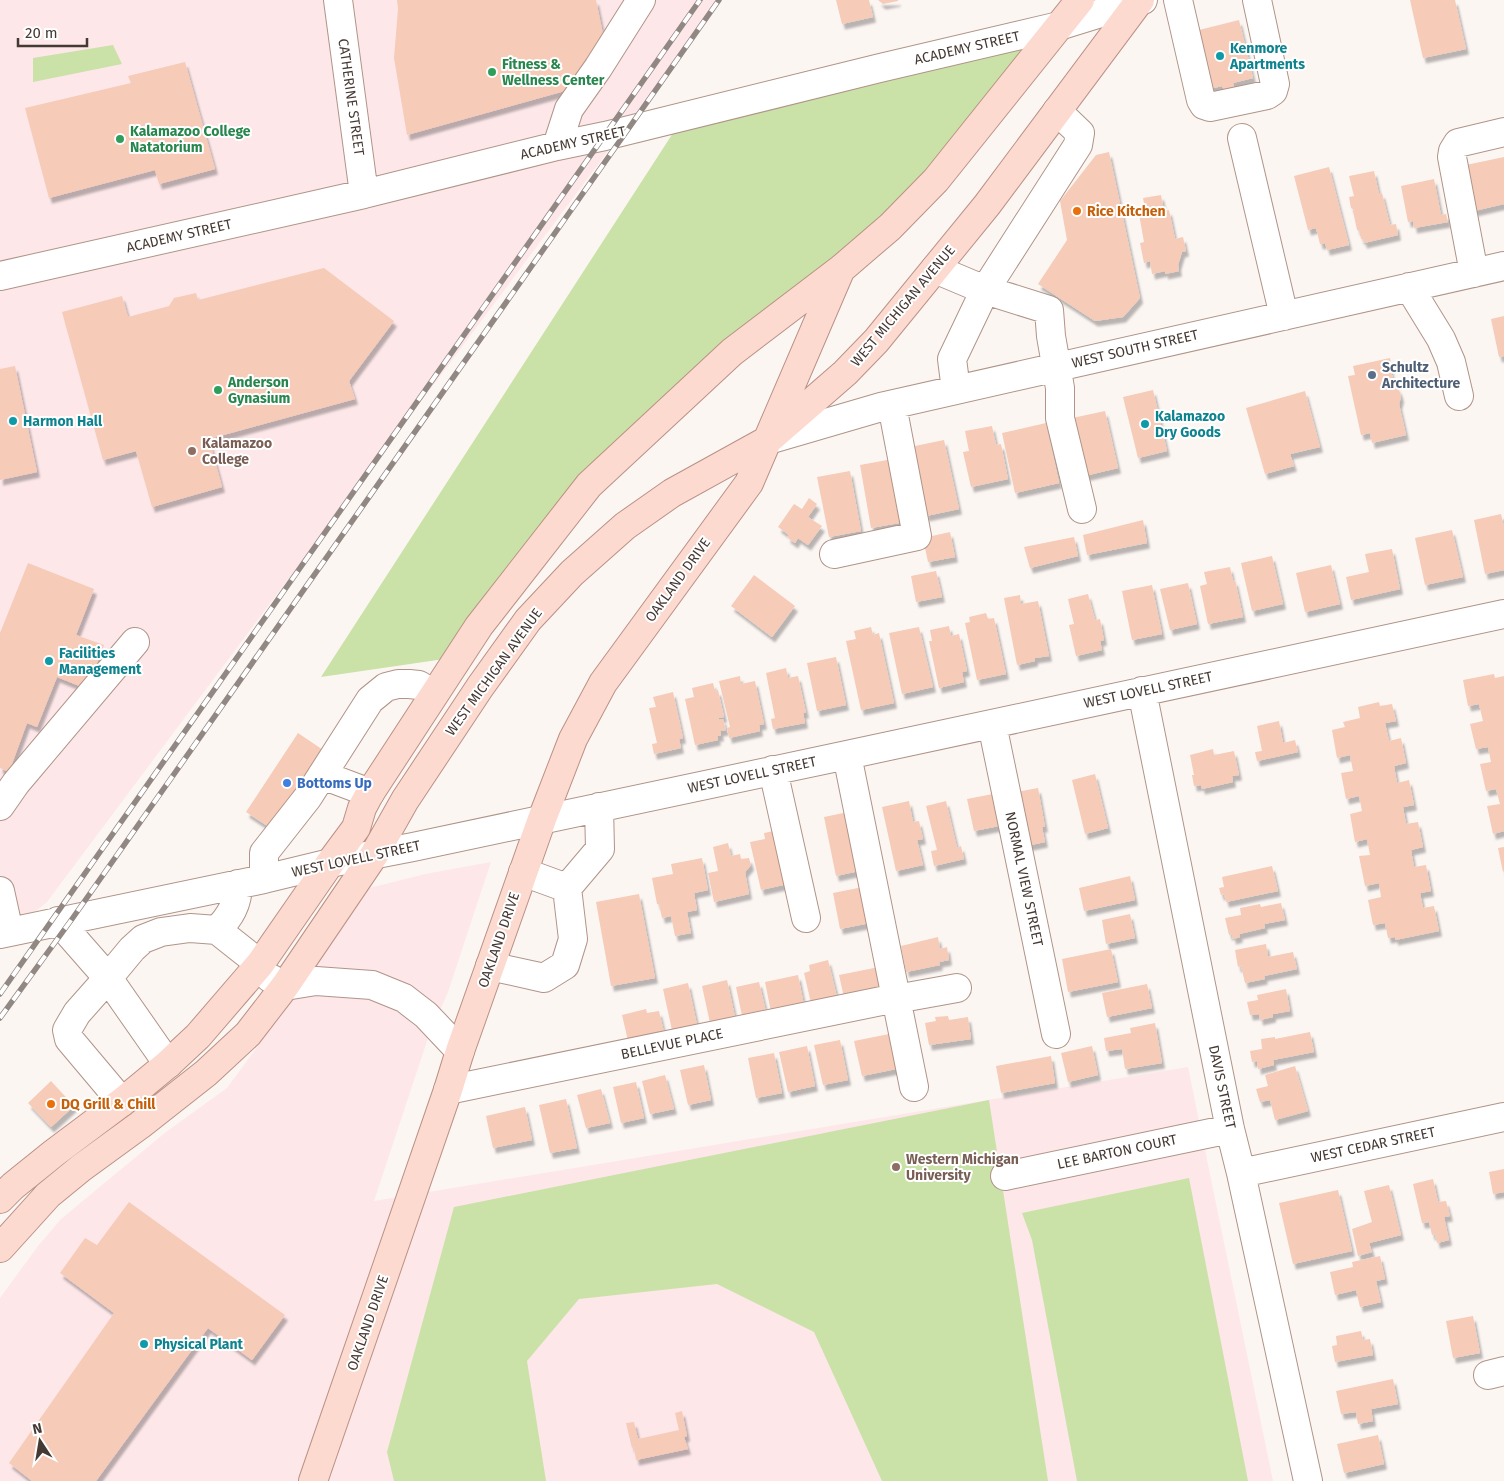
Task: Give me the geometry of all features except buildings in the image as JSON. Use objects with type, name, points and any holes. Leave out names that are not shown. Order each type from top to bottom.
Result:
[{"type":"main road","points":[[0,1199],[54,1153],[122,1102],[168,1064],[198,1036],[258,967],[356,828],[362,808],[370,794],[479,626],[589,485],[732,352],[841,269],[890,227],[936,180],[1080,0]]},
{"type":"main road","name":"WEST MICHIGAN AVENUE","points":[[1,1246],[54,1189],[206,1073],[248,1034],[285,986],[374,854],[405,800],[480,687],[528,620],[572,572],[625,526],[672,493],[768,440],[845,373],[876,341],[987,205],[1141,0]]},
{"type":"main road","name":"OAKLAND DRIVE","points":[[313,1481],[460,1051],[542,819],[573,739],[603,683],[749,483],[841,269]]},
{"type":"street","name":"CATHERINE STREET","points":[[338,0],[364,194]]},
{"type":"street","points":[[557,146],[569,110],[641,0]]},
{"type":"street","name":"ACADEMY STREET","points":[[0,276],[364,194],[557,146],[605,136],[1059,26],[1141,0]]},
{"type":"street","points":[[1178,0],[1201,100],[1204,105],[1210,107],[1267,95],[1273,91],[1275,84],[1257,0]]},
{"type":"street","points":[[956,390],[952,359],[986,290],[1078,145],[1080,133],[1057,111]]},
{"type":"street","points":[[1474,273],[1452,157],[1453,151],[1458,144],[1504,132]]},
{"type":"street","points":[[1242,138],[1284,316]]},
{"type":"street","name":"WEST SOUTH STREET","points":[[768,440],[892,405],[1504,266]]},
{"type":"street","points":[[935,269],[986,290],[1049,310],[1051,336],[1060,388],[1060,418],[1082,510]]},
{"type":"street","points":[[1409,288],[1441,339],[1451,362],[1459,396]]},
{"type":"street","points":[[834,554],[917,536],[892,405]]},
{"type":"street","name":"WEST LOVELL STREET","points":[[5,933],[1504,614]]},
{"type":"street","points":[[0,806],[16,783],[135,642]]},
{"type":"street","points":[[217,930],[233,912],[238,894],[251,881],[264,853],[308,798],[370,700],[386,687],[398,684],[419,685],[434,694]]},
{"type":"street","name":"DAVIS STREET","points":[[1142,691],[1230,1129],[1308,1481]]},
{"type":"street","name":"NORMAL VIEW STREET","points":[[992,724],[1056,1034]]},
{"type":"street","points":[[847,755],[914,1087]]},
{"type":"street","points":[[774,770],[806,918]]},
{"type":"street","points":[[322,775],[370,794]]},
{"type":"street","points":[[490,966],[544,978],[565,965],[573,939],[567,888],[600,849],[598,807]]},
{"type":"street","points":[[523,872],[567,888]]},
{"type":"street","points":[[0,891],[5,933]]},
{"type":"street","points":[[136,905],[144,939]]},
{"type":"street","points":[[58,921],[108,978],[168,1064]]},
{"type":"street","points":[[122,1102],[69,1039],[67,1030],[77,1013],[132,949],[144,939],[161,932],[190,928],[217,930],[258,967],[285,986],[316,981],[372,986],[404,998],[426,1015],[460,1051]]},
{"type":"street","name":"BELLEVUE PLACE","points":[[448,1090],[896,998],[957,988]]},
{"type":"street","name":"WEST CEDAR STREET","points":[[1241,1173],[1504,1117]]},
{"type":"street","name":"LEE BARTON COURT","points":[[1004,1176],[1230,1129]]},
{"type":"shaded area","name":"Kalamazoo College","points":[[0,0],[721,0],[47,902],[9,932],[0,934]]},
{"type":"shaded area","name":"Western Michigan University","points":[[491,862],[448,992],[427,1041],[374,1201],[1188,1067],[1273,1481],[0,1481],[0,1298],[38,1246],[61,1219],[166,1132],[227,1088],[263,1039],[365,889],[425,874]]},
{"type":"green space","points":[[1059,26],[936,180],[589,485],[458,657],[321,677],[684,116]]},
{"type":"green space","points":[[113,45],[122,64],[33,82],[33,58]]},
{"type":"green space","points":[[989,1100],[1048,1481],[882,1481],[814,1332],[717,1284],[579,1299],[527,1361],[546,1481],[394,1481],[387,1452],[454,1207]]},
{"type":"green space","points":[[1189,1178],[1248,1481],[1077,1481],[1032,1240],[1022,1213]]},
{"type":"railway","points":[[0,994],[700,0]]},
{"type":"railway","points":[[0,1018],[72,919],[719,0]]},
{"type":"place","name":"Kenmore Apartments","points":[[1220,56]]},
{"type":"place","name":"Fitness & Wellness Center","points":[[492,72]]},
{"type":"place","name":"Kalamazoo College Natatorium","points":[[120,139]]},
{"type":"place","name":"Rice Kitchen","points":[[1077,211]]},
{"type":"place","name":"Schultz Architecture","points":[[1372,375]]},
{"type":"place","name":"Anderson Gynasium","points":[[218,390]]},
{"type":"place","name":"Harmon Hall","points":[[13,421]]},
{"type":"place","name":"Kalamazoo Dry Goods","points":[[1145,424]]},
{"type":"place","name":"Kalamazoo College","points":[[192,451]]},
{"type":"place","name":"Facilities Management","points":[[49,661]]},
{"type":"place","name":"Bottoms Up","points":[[287,783]]},
{"type":"place","name":"DQ Grill & Chill","points":[[51,1104]]},
{"type":"place","name":"Western Michigan University","points":[[896,1167]]},
{"type":"place","name":"Physical Plant","points":[[144,1344]]}]
